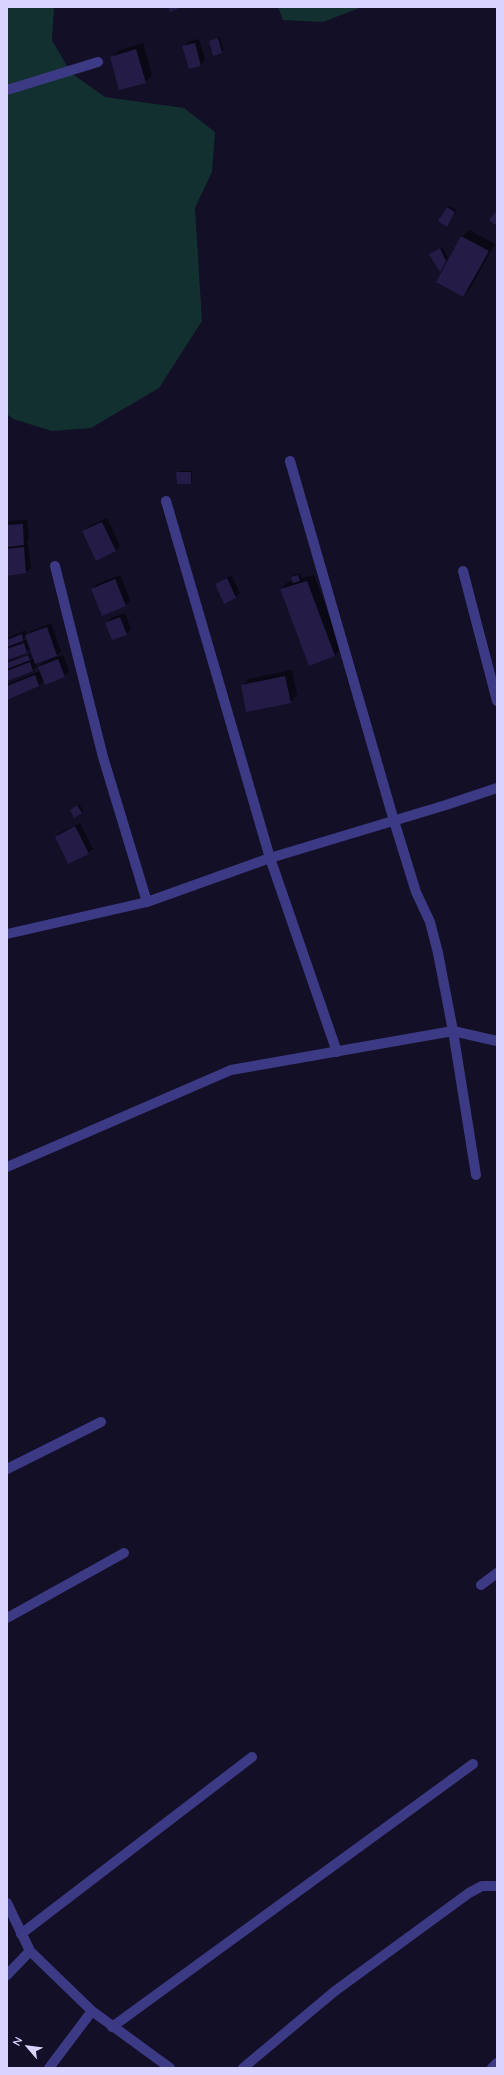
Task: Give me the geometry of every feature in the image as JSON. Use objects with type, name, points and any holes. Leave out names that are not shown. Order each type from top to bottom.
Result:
[{"type":"street","points":[[7,90],[98,62]]},
{"type":"street","points":[[290,461],[394,821],[416,892],[430,922],[453,1031],[476,1174]]},
{"type":"street","points":[[166,501],[270,858],[337,1052]]},
{"type":"street","points":[[55,566],[103,757],[147,902]]},
{"type":"street","points":[[463,571],[497,701]]},
{"type":"street","points":[[7,934],[147,902],[270,858],[497,788]]},
{"type":"street","points":[[7,1167],[231,1070],[453,1031],[497,1041]]},
{"type":"street","points":[[7,1469],[101,1422]]},
{"type":"street","points":[[7,1618],[124,1553]]},
{"type":"street","points":[[481,1585],[497,1573]]},
{"type":"street","points":[[21,1934],[252,1757]]},
{"type":"street","points":[[112,2027],[473,1764]]},
{"type":"street","points":[[243,2068],[335,1992],[469,1892],[482,1886],[497,1886]]},
{"type":"street","points":[[7,1903],[30,1951],[92,2011],[170,2068]]},
{"type":"street","points":[[7,1975],[30,1951]]},
{"type":"street","points":[[49,2068],[92,2011]]},
{"type":"street","points":[[492,2068],[497,2063]]},
{"type":"green space","points":[[7,7],[54,7],[52,40],[71,73],[105,97],[184,108],[215,132],[212,172],[195,208],[202,321],[159,388],[91,428],[52,431],[13,419],[7,414]]},
{"type":"green space","points":[[278,7],[362,7],[323,22],[283,20]]},
{"type":"building","points":[[168,7],[183,7],[170,12]]},
{"type":"building","points":[[218,38],[222,53],[213,56],[209,41]]},
{"type":"building","points":[[195,43],[201,66],[189,69],[182,46]]},
{"type":"building","points":[[136,49],[146,83],[119,90],[110,57]]},
{"type":"building","points":[[447,207],[455,212],[447,227],[438,221]]},
{"type":"building","points":[[495,212],[497,214],[497,226],[489,220]]},
{"type":"building","points":[[461,236],[489,251],[463,297],[436,282]]},
{"type":"building","points":[[440,248],[446,261],[440,272],[429,254]]},
{"type":"building","points":[[176,472],[191,472],[191,484],[177,484]]},
{"type":"building","points":[[102,522],[116,551],[96,561],[82,531]]},
{"type":"building","points":[[23,524],[24,545],[7,547],[7,525]]},
{"type":"building","points":[[24,547],[26,573],[7,576],[7,549]]},
{"type":"building","points":[[298,575],[300,581],[293,583],[291,577]]},
{"type":"building","points":[[227,578],[236,598],[224,604],[215,584]]},
{"type":"building","points":[[115,579],[126,606],[102,616],[91,589]]},
{"type":"building","points":[[307,581],[335,656],[309,666],[280,589]]},
{"type":"building","points":[[120,617],[127,635],[112,640],[105,623]]},
{"type":"building","points":[[47,627],[57,656],[35,664],[25,635]]},
{"type":"building","points":[[22,634],[23,641],[7,647],[7,640]]},
{"type":"building","points":[[24,643],[27,653],[7,660],[7,649]]},
{"type":"building","points":[[28,655],[30,660],[7,669],[7,663]]},
{"type":"building","points":[[58,659],[65,677],[45,685],[38,667]]},
{"type":"building","points":[[30,662],[33,671],[7,681],[7,671]]},
{"type":"building","points":[[35,675],[39,686],[7,700],[7,686]]},
{"type":"building","points":[[285,676],[291,703],[246,712],[241,685]]},
{"type":"building","points":[[77,805],[82,813],[74,818],[70,810]]},
{"type":"building","points":[[75,826],[89,854],[68,864],[55,837]]}]
